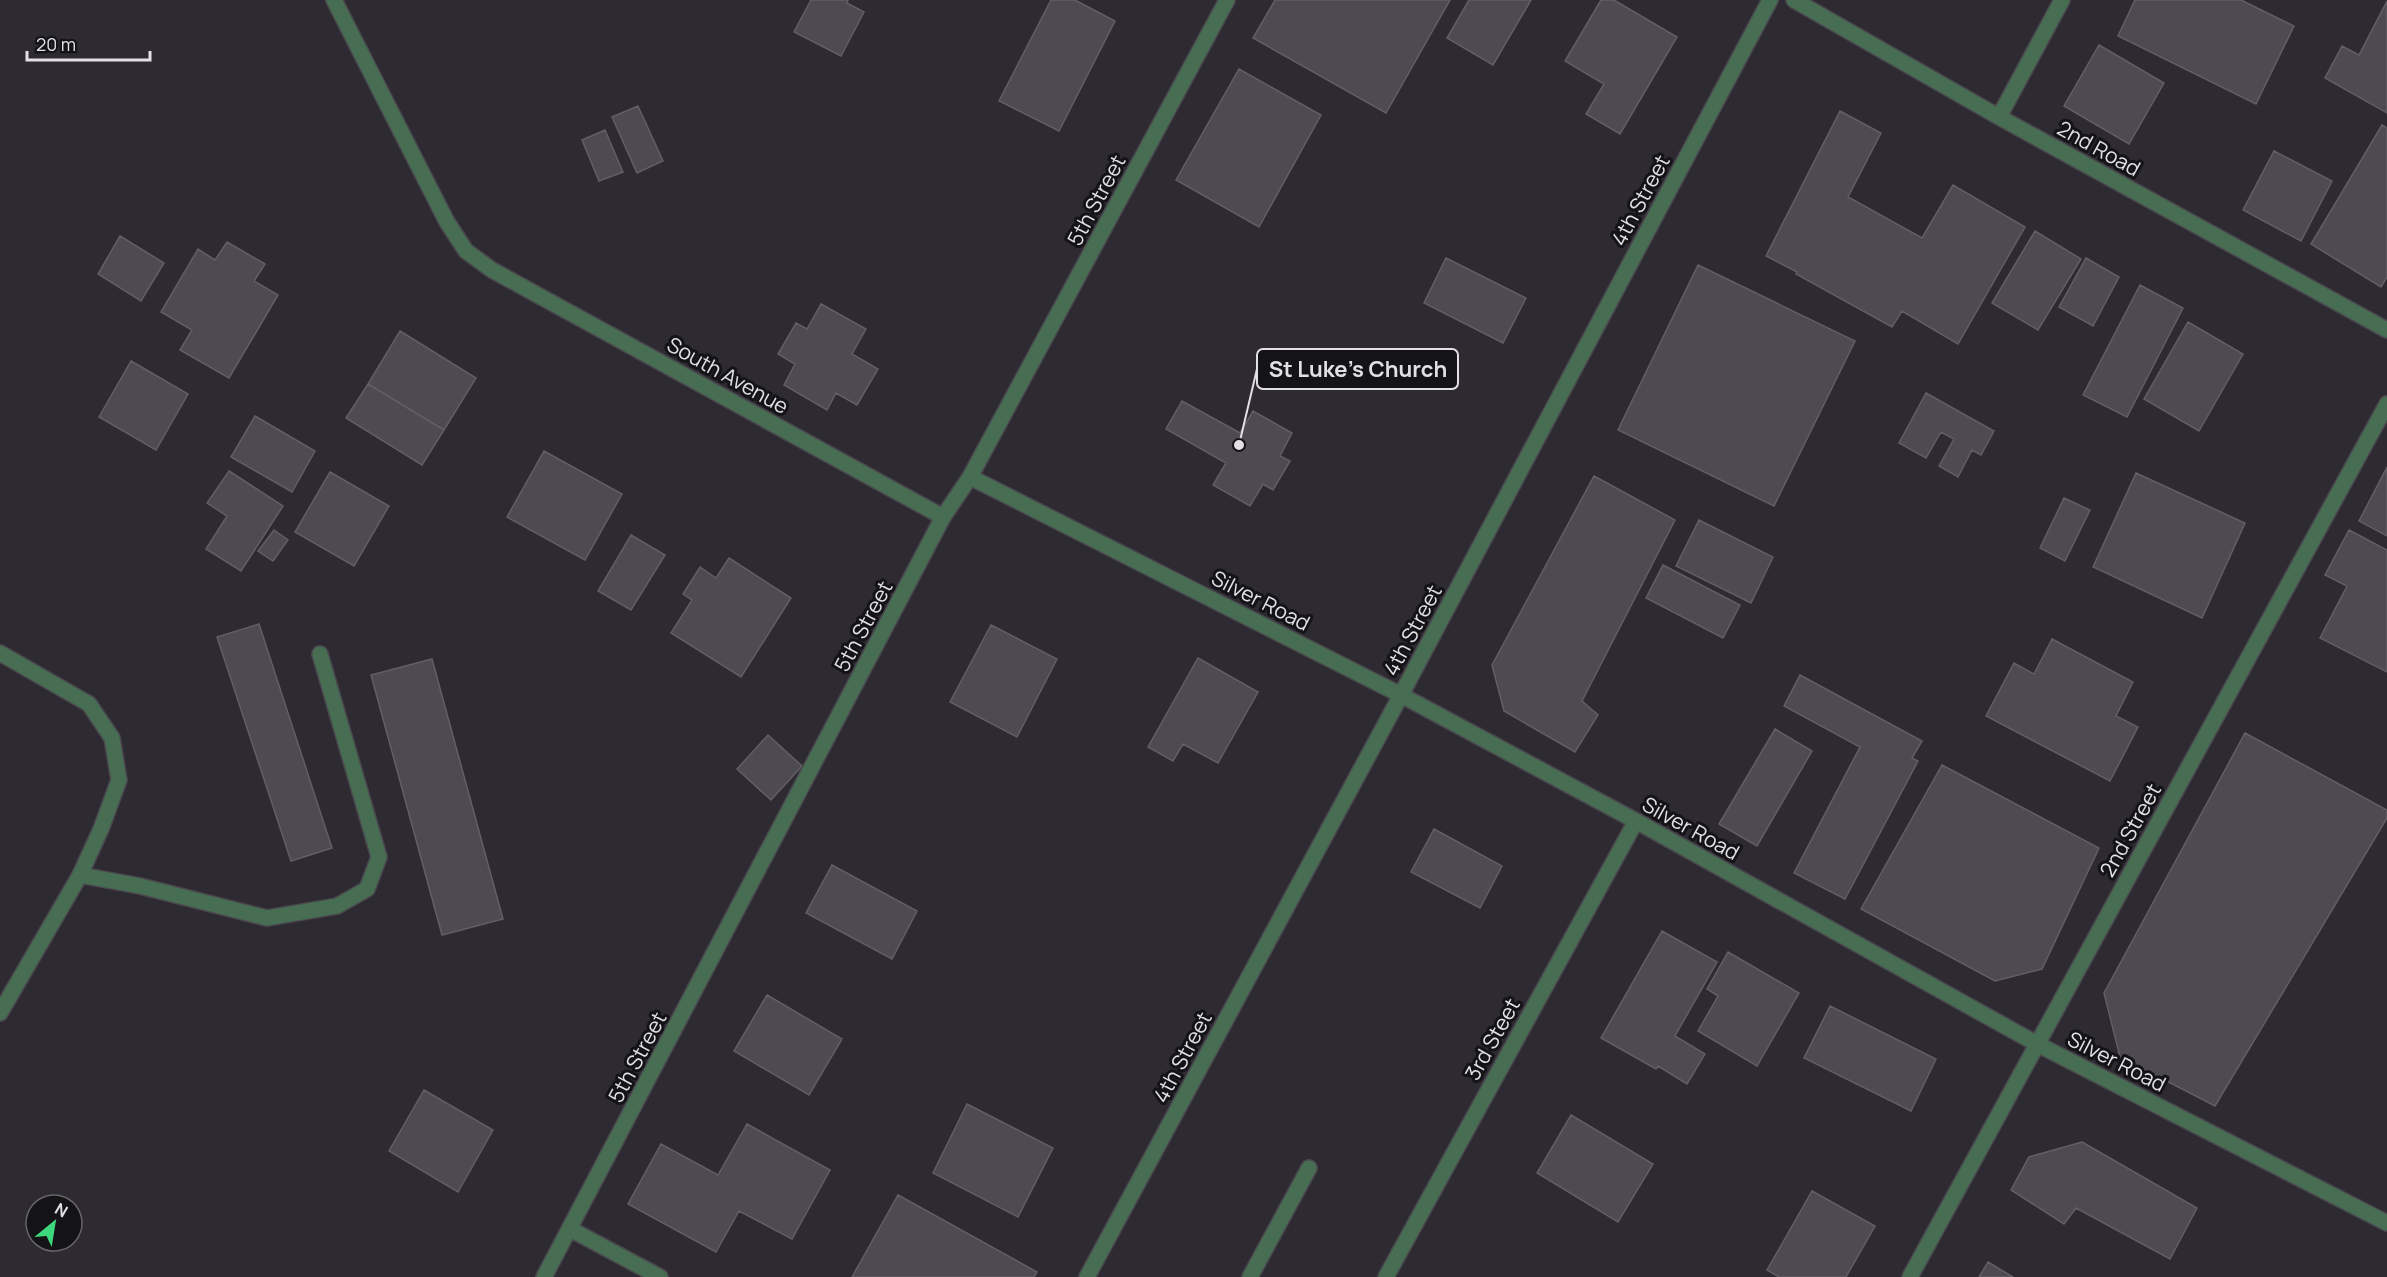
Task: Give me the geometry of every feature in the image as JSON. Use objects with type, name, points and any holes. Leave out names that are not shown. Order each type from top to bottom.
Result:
[{"type":"street","name":"South Avenue","points":[[334,0],[447,222],[466,250],[492,270],[943,518]]},
{"type":"street","name":"5th Street","points":[[544,1277],[943,518],[970,477],[1227,0]]},
{"type":"street","name":"4th Street","points":[[1087,1277],[1401,695],[1770,0]]},
{"type":"street","name":"2nd Road","points":[[1794,0],[1999,117],[2387,330]]},
{"type":"street","points":[[1999,117],[2062,0]]},
{"type":"street","name":"2nd Street","points":[[1910,1277],[2387,404]]},
{"type":"street","name":"Silver Road","points":[[970,477],[1401,695],[1636,821],[2037,1044],[2387,1222]]},
{"type":"street","points":[[0,653],[89,704],[112,738],[119,780],[101,829],[80,875],[0,1013]]},
{"type":"street","points":[[80,875],[140,886],[267,918],[337,906],[367,889],[379,857],[320,654]]},
{"type":"street","name":"3rd Steet","points":[[1386,1277],[1636,821]]},
{"type":"street","points":[[1250,1277],[1309,1168]]},
{"type":"street","points":[[570,1228],[660,1277]]},
{"type":"building","points":[[811,0],[848,0],[847,3],[864,12],[841,56],[794,32]]},
{"type":"building","points":[[1051,0],[1075,0],[1115,21],[1059,131],[999,101]]},
{"type":"building","points":[[1275,0],[1450,0],[1386,113],[1253,38]]},
{"type":"building","points":[[1469,0],[1531,0],[1493,65],[1447,38]]},
{"type":"building","points":[[1601,0],[1614,0],[1677,37],[1620,134],[1586,114],[1604,84],[1565,61]]},
{"type":"building","points":[[2135,0],[2241,0],[2294,26],[2256,104],[2118,36]]},
{"type":"building","points":[[2387,1],[2387,113],[2325,78],[2342,46],[2359,55]]},
{"type":"building","points":[[2099,45],[2164,83],[2129,144],[2064,106]]},
{"type":"building","points":[[1239,69],[1321,115],[1259,227],[1176,180]]},
{"type":"building","points":[[638,106],[663,161],[637,173],[612,117]]},
{"type":"building","points":[[1840,111],[1881,133],[1848,197],[1922,238],[1953,185],[2025,227],[1958,344],[1902,311],[1892,327],[1766,256]]},
{"type":"building","points":[[2382,125],[2387,128],[2387,277],[2381,287],[2311,244]]},
{"type":"building","points":[[605,130],[623,172],[599,181],[582,140]]},
{"type":"building","points":[[2274,151],[2332,181],[2301,241],[2243,210]]},
{"type":"building","points":[[2035,231],[2081,259],[2038,330],[1992,303]]},
{"type":"building","points":[[120,236],[164,263],[141,301],[98,274]]},
{"type":"building","points":[[227,242],[265,264],[254,281],[278,295],[229,378],[180,350],[192,330],[161,312],[198,249],[215,260]]},
{"type":"building","points":[[1446,258],[1526,298],[1503,343],[1424,303]]},
{"type":"building","points":[[2086,258],[2119,277],[2093,326],[2059,307]]},
{"type":"building","points":[[1698,265],[1855,341],[1774,506],[1618,430]]},
{"type":"building","points":[[2140,285],[2183,308],[2127,417],[2083,395]]},
{"type":"building","points":[[821,304],[866,329],[852,354],[878,369],[857,405],[836,393],[827,410],[784,385],[795,364],[778,354],[796,323],[807,329]]},
{"type":"building","points":[[2188,322],[2243,354],[2199,431],[2144,399]]},
{"type":"building","points":[[400,331],[476,378],[444,430],[368,384]]},
{"type":"building","points":[[131,361],[188,394],[156,450],[99,417]]},
{"type":"building","points":[[368,384],[444,430],[422,465],[346,418]]},
{"type":"building","points":[[1926,393],[1994,431],[1981,455],[1972,450],[1958,477],[1939,466],[1954,439],[1941,432],[1926,458],[1899,443]]},
{"type":"building","points":[[1182,401],[1240,433],[1253,411],[1292,433],[1280,456],[1290,461],[1273,490],[1263,484],[1250,506],[1213,485],[1226,463],[1166,429]]},
{"type":"building","points":[[255,416],[315,451],[292,492],[231,457]]},
{"type":"building","points":[[544,451],[622,494],[585,560],[507,517]]},
{"type":"building","points":[[2387,467],[2387,536],[2359,521]]},
{"type":"building","points":[[229,471],[283,506],[241,571],[206,549],[227,516],[207,503]]},
{"type":"building","points":[[330,472],[389,506],[354,566],[295,532]]},
{"type":"building","points":[[2136,473],[2245,523],[2202,618],[2093,567]]},
{"type":"building","points":[[1594,476],[1675,520],[1582,701],[1598,715],[1575,752],[1504,711],[1492,665]]},
{"type":"building","points":[[2064,498],[2090,510],[2065,561],[2040,548]]},
{"type":"building","points":[[1699,520],[1773,557],[1751,603],[1676,566]]},
{"type":"building","points":[[274,530],[288,540],[273,561],[258,551]]},
{"type":"building","points":[[2349,530],[2387,550],[2387,672],[2320,638],[2347,586],[2325,575]]},
{"type":"building","points":[[631,535],[665,555],[631,610],[598,591]]},
{"type":"building","points":[[729,558],[791,598],[741,677],[671,633],[692,600],[683,594],[700,567],[716,578]]},
{"type":"building","points":[[1663,565],[1740,605],[1723,638],[1646,598]]},
{"type":"building","points":[[259,624],[332,848],[291,861],[217,637]]},
{"type":"building","points":[[991,625],[1057,659],[1017,737],[950,702]]},
{"type":"building","points":[[2052,639],[2133,682],[2116,716],[2138,727],[2110,781],[1986,716],[2014,663],[2034,674]]},
{"type":"building","points":[[1198,658],[1258,692],[1218,763],[1183,744],[1173,761],[1148,747]]},
{"type":"building","points":[[432,659],[503,919],[442,935],[371,675]]},
{"type":"building","points":[[1800,675],[1922,741],[1912,758],[1918,761],[1845,899],[1794,873],[1860,747],[1784,706]]},
{"type":"building","points":[[1775,729],[1812,751],[1757,846],[1719,824]]},
{"type":"building","points":[[2245,733],[2387,810],[2387,818],[2215,1106],[2120,1057],[2104,993]]},
{"type":"building","points":[[768,735],[802,766],[771,800],[737,769]]},
{"type":"building","points":[[1942,765],[2099,848],[2042,969],[1995,981],[1861,909]]},
{"type":"building","points":[[1434,829],[1502,866],[1480,908],[1411,872]]},
{"type":"building","points":[[832,865],[917,911],[892,959],[806,913]]},
{"type":"building","points":[[1662,931],[1717,962],[1675,1036],[1705,1054],[1687,1084],[1658,1066],[1656,1069],[1601,1038]]},
{"type":"building","points":[[1728,952],[1799,993],[1757,1066],[1698,1031],[1718,996],[1707,989]]},
{"type":"building","points":[[767,995],[842,1039],[809,1095],[734,1051]]},
{"type":"building","points":[[1830,1006],[1936,1059],[1911,1111],[1804,1058]]},
{"type":"building","points":[[424,1090],[493,1130],[458,1192],[389,1151]]},
{"type":"building","points":[[967,1104],[1053,1148],[1018,1217],[933,1173]]},
{"type":"building","points":[[1571,1115],[1653,1164],[1618,1222],[1537,1173]]},
{"type":"building","points":[[747,1124],[830,1170],[792,1239],[739,1211],[716,1252],[628,1204],[661,1144],[718,1175]]},
{"type":"building","points":[[2082,1142],[2197,1208],[2170,1259],[2076,1208],[2064,1224],[2011,1190],[2029,1157]]},
{"type":"building","points":[[1812,1191],[1875,1226],[1846,1277],[1779,1277],[1767,1270]]},
{"type":"building","points":[[898,1195],[1037,1272],[1034,1277],[852,1277]]},
{"type":"building","points":[[1988,1262],[2013,1277],[1979,1277]]},
{"type":"place","name":"St Luke's Church","points":[[1239,445]]}]
